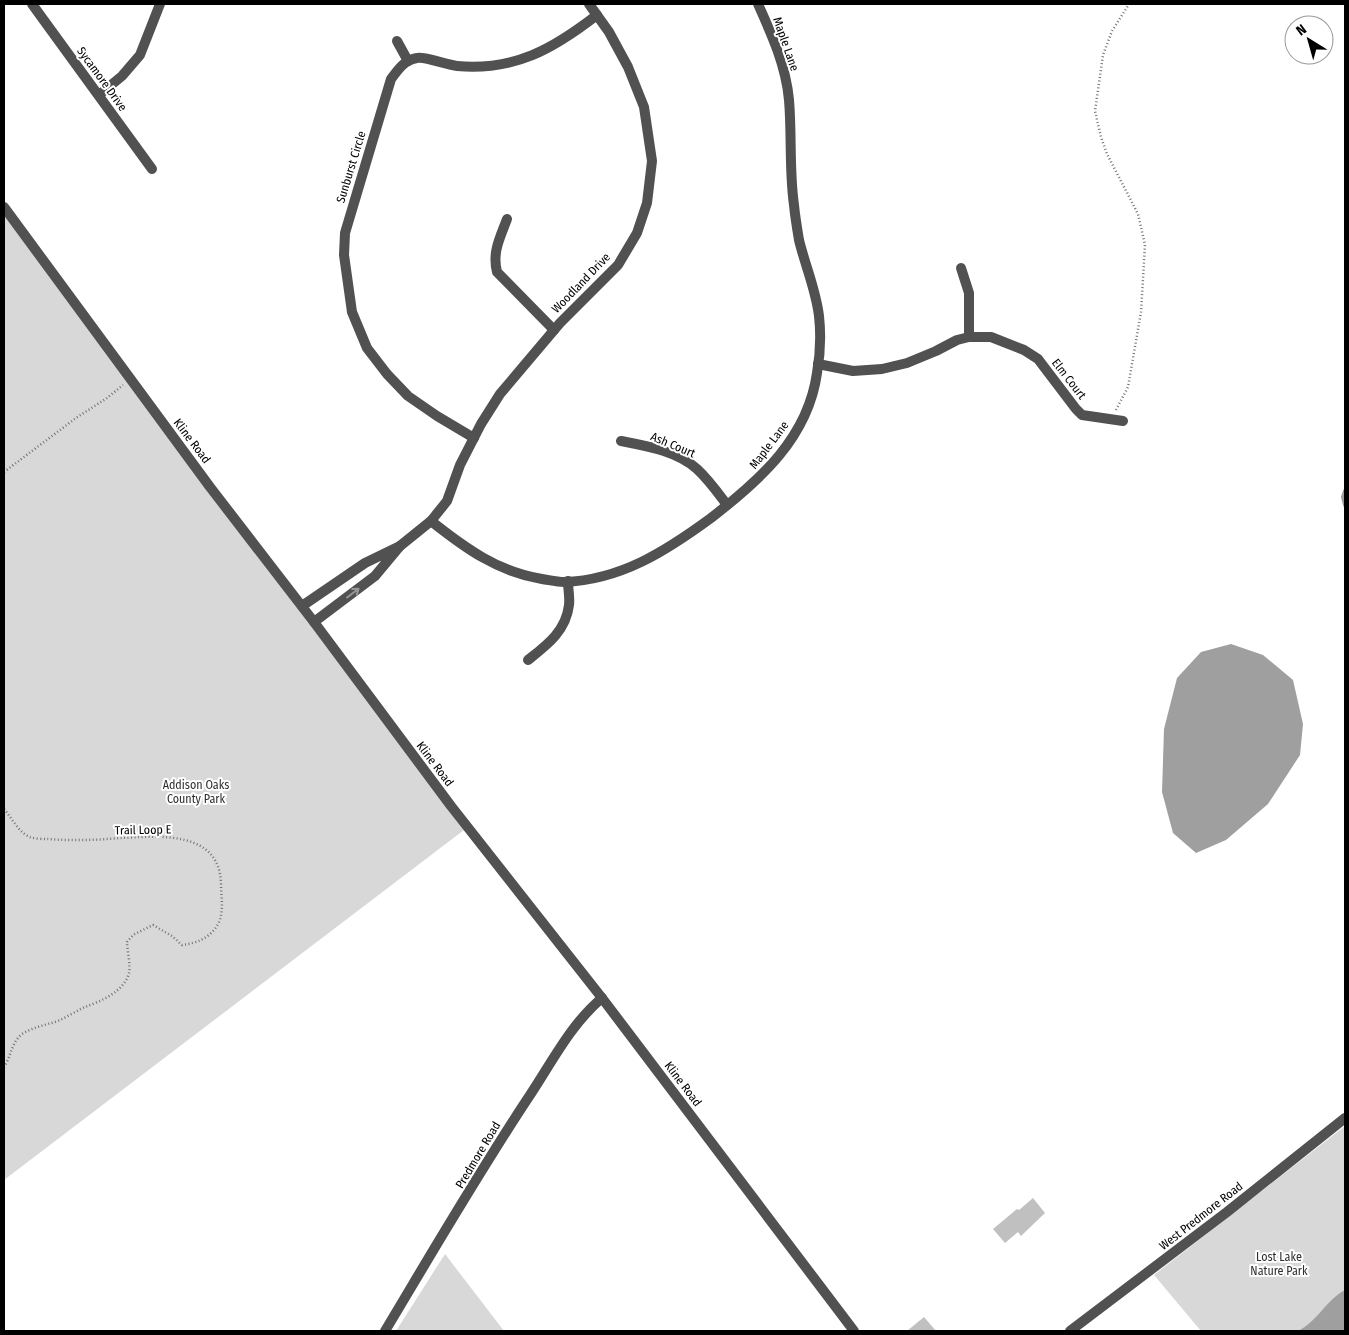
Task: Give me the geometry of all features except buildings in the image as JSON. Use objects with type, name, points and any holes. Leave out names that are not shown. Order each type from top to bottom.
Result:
[{"type":"street","name":"Sycamore Drive","points":[[32,4],[152,169]]},
{"type":"street","points":[[99,95],[122,76],[140,56],[160,4]]},
{"type":"street","name":"Woodland Drive","points":[[314,622],[375,576],[400,546],[430,521],[447,500],[460,465],[500,394],[554,330],[618,266],[636,233],[647,203],[652,161],[644,107],[628,67],[609,32],[589,4]]},
{"type":"street","name":"Maple Lane","points":[[430,521],[486,561],[530,577],[562,582],[593,579],[653,557],[683,538],[763,475],[792,440],[808,410],[817,374],[819,317],[799,239],[790,176],[791,137],[784,70],[758,4]]},
{"type":"street","points":[[397,41],[408,61],[418,57],[457,66],[486,66],[530,56],[548,49],[597,15]]},
{"type":"street","name":"Sunburst Circle","points":[[408,61],[401,66],[391,79],[345,232],[344,255],[352,312],[367,348],[387,374],[408,396],[474,438]]},
{"type":"street","name":"Kline Road","points":[[4,207],[130,379],[451,806],[602,998],[854,1331]]},
{"type":"street","points":[[507,219],[495,249],[494,262],[497,272],[554,330]]},
{"type":"street","points":[[961,268],[968,293],[970,337]]},
{"type":"street","name":"Elm Court","points":[[818,364],[853,371],[882,369],[907,363],[957,340],[970,337],[991,337],[1024,350],[1038,359],[1082,415],[1123,421]]},
{"type":"street","name":"Ash Court","points":[[621,441],[651,447],[696,468],[709,481],[727,505]]},
{"type":"street","name":"Woodland Drive","points":[[302,606],[365,562],[400,546]]},
{"type":"street","points":[[528,660],[557,635],[565,623],[569,605],[568,581]]},
{"type":"street","name":"Predmore Road","points":[[385,1331],[518,1114],[576,1024],[602,998]]},
{"type":"street","name":"West Predmore Road","points":[[1070,1331],[1227,1212],[1345,1118]]},
{"type":"path","points":[[1110,420],[1128,387],[1141,312],[1145,245],[1138,214],[1107,154],[1101,137],[1096,111],[1103,55],[1112,31],[1129,4]]},
{"type":"path","points":[[4,472],[67,424],[107,398],[130,379]]},
{"type":"path","name":"Trail Loop E","points":[[4,809],[21,832],[31,838],[78,841],[159,836],[180,838],[197,845],[210,854],[218,865],[221,878],[222,905],[216,927],[209,935],[196,943],[182,945],[172,936],[153,925],[133,935],[127,942],[129,972],[119,988],[98,1004],[86,1007],[21,1035],[13,1045],[4,1067]]},
{"type":"green space","name":"Addison Oaks County Park","points":[[4,206],[464,830],[4,1180]]},
{"type":"green space","name":"Lost Lake Nature Park","points":[[1345,1126],[1345,1331],[1201,1331],[1154,1275]]},
{"type":"green space","points":[[445,1254],[504,1331],[396,1331]]},
{"type":"shaded area","points":[[1231,644],[1263,655],[1293,680],[1303,724],[1300,755],[1268,804],[1226,840],[1196,853],[1173,833],[1162,792],[1164,729],[1177,678],[1201,652]]},
{"type":"shaded area","points":[[1345,1290],[1345,1331],[1298,1331],[1311,1322],[1332,1299]]},
{"type":"waterway","points":[[1345,491],[1343,497],[1345,505]]}]
